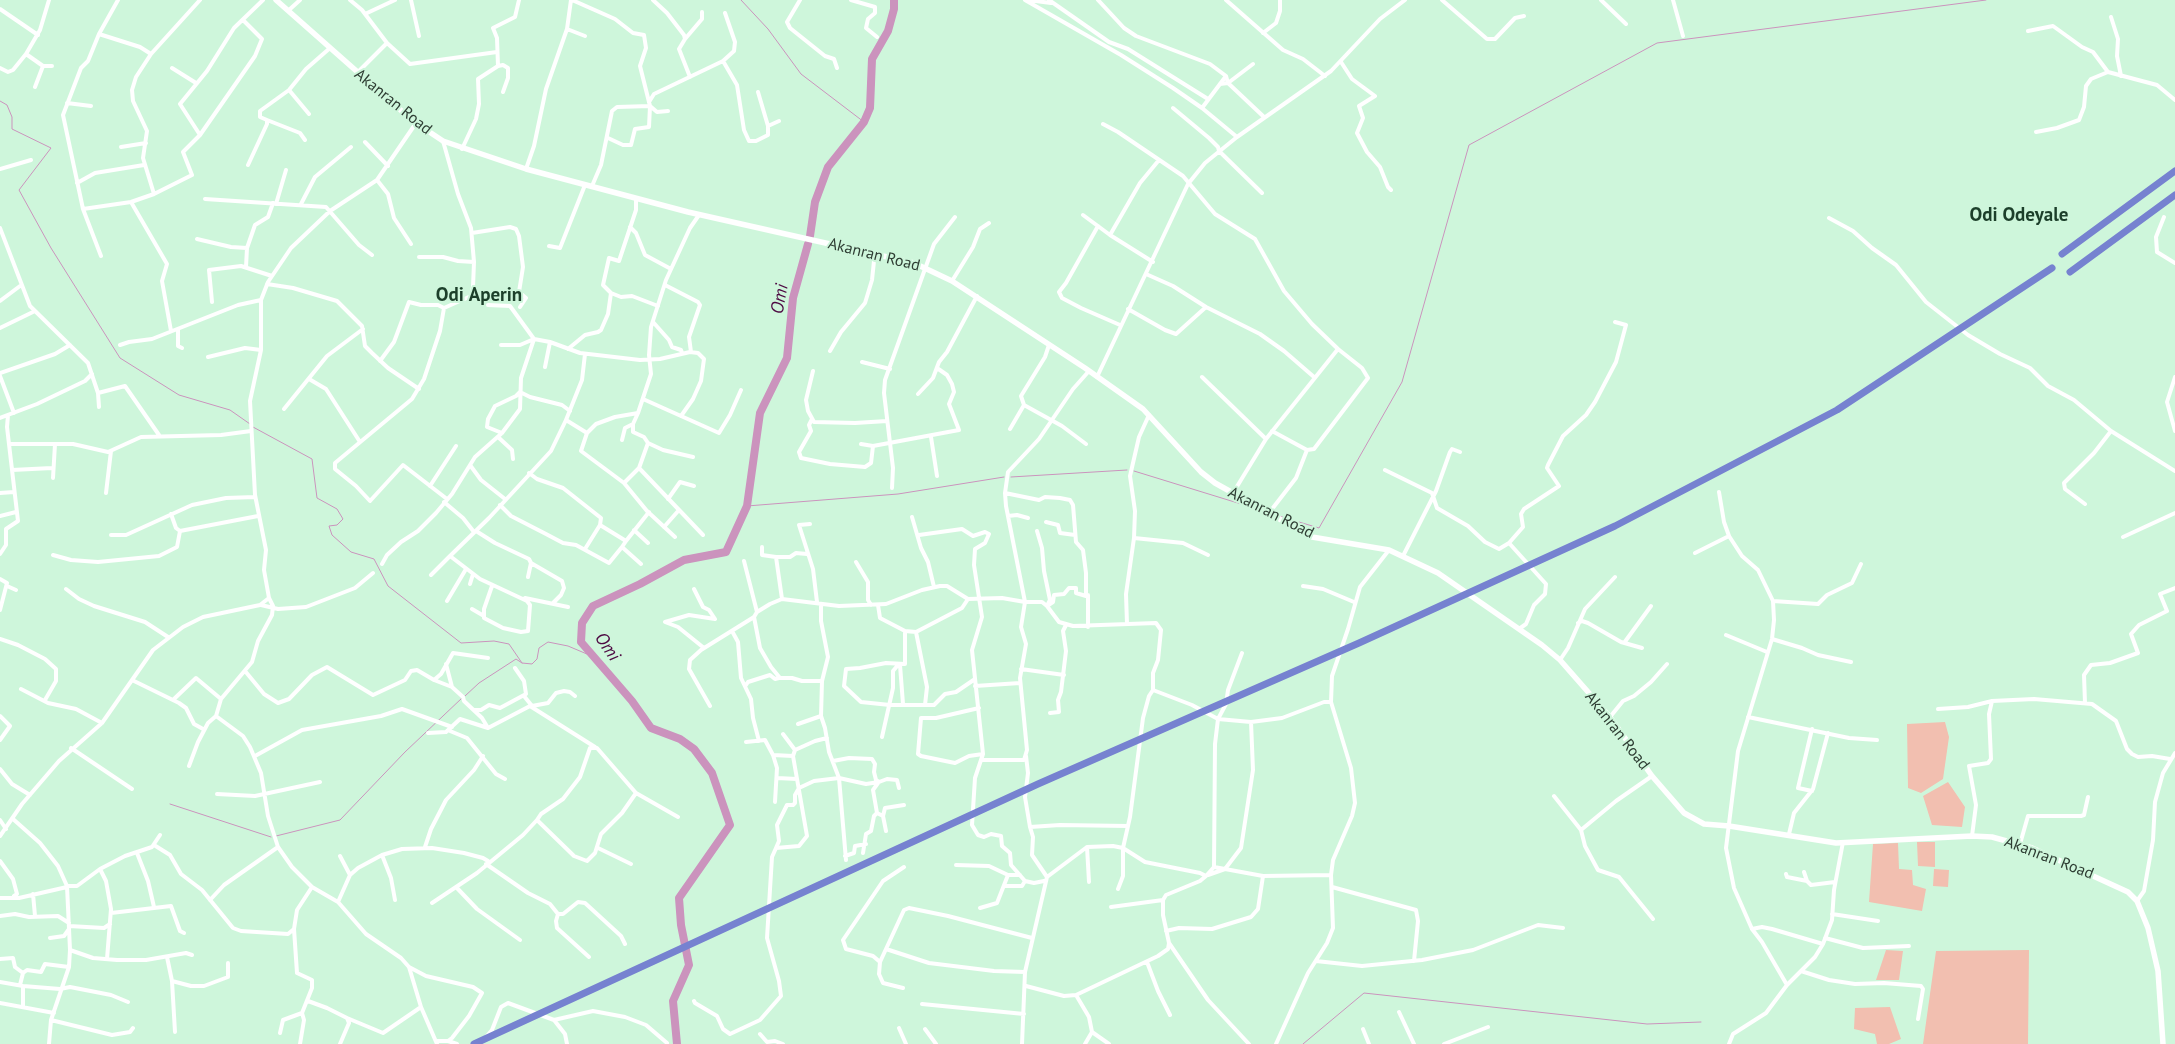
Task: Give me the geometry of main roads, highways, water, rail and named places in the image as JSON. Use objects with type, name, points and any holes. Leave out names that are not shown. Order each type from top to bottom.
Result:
[{"type":"highway","points":[[2062,254],[2175,171]]},
{"type":"highway","points":[[2070,272],[2175,195]]},
{"type":"highway","points":[[475,1044],[1038,784],[1359,643],[1615,526],[1837,410],[2052,268]]},
{"type":"main road","name":"Akanran Road","points":[[276,0],[416,123],[443,141],[462,149],[526,169],[699,215],[879,254],[926,267],[952,281],[1089,371],[1149,416],[1201,472],[1233,493],[1312,536],[1389,550],[1403,556],[1438,573],[1520,629],[1560,660],[1610,717],[1652,776],[1684,813],[1704,824],[1843,842],[1972,836],[1992,837],[2020,844],[2084,870],[2128,892],[2137,901],[2148,928],[2158,971],[2163,1044]]},
{"type":"waterway","points":[[741,0],[768,29],[801,74],[864,122]]},
{"type":"waterway","name":"Omi","points":[[810,236],[815,202],[828,167],[864,122],[870,108],[872,59],[888,31],[894,9],[894,0]]},
{"type":"waterway","points":[[1279,516],[1319,528],[1402,382],[1469,145],[1657,43],[1986,0]]},
{"type":"waterway","points":[[0,101],[7,105],[12,117],[12,129],[51,148],[19,190],[51,248],[120,358],[179,395],[230,410],[250,424]]},
{"type":"waterway","name":"Omi","points":[[677,1044],[673,1001],[689,965],[681,925],[679,898],[730,825],[712,773],[694,749],[680,739],[651,728],[632,701],[581,642],[582,623],[593,606],[640,584],[684,560],[726,552],[747,506],[760,413],[787,358],[793,298],[808,244]]},
{"type":"waterway","points":[[253,427],[312,459],[317,498],[337,509],[343,519],[337,525],[329,526],[332,535],[351,552],[374,559],[388,586],[461,643],[494,641],[509,644],[522,663]]},
{"type":"waterway","points":[[1011,477],[1127,470]]},
{"type":"waterway","points":[[1134,471],[1254,508]]},
{"type":"waterway","points":[[747,506],[898,494],[1004,477]]},
{"type":"waterway","points":[[465,696],[479,683],[516,659],[522,663],[532,664],[537,659],[539,648],[548,642],[568,646],[594,657]]},
{"type":"waterway","points":[[276,836],[340,820],[405,752],[462,698]]},
{"type":"waterway","points":[[170,804],[271,837]]},
{"type":"waterway","points":[[1303,1044],[1364,993],[1647,1024],[1701,1022]]},
{"type":"district","name":"Odi Odeyale","points":[[2019,216]]},
{"type":"district","name":"Odi Aperin","points":[[479,296]]}]
